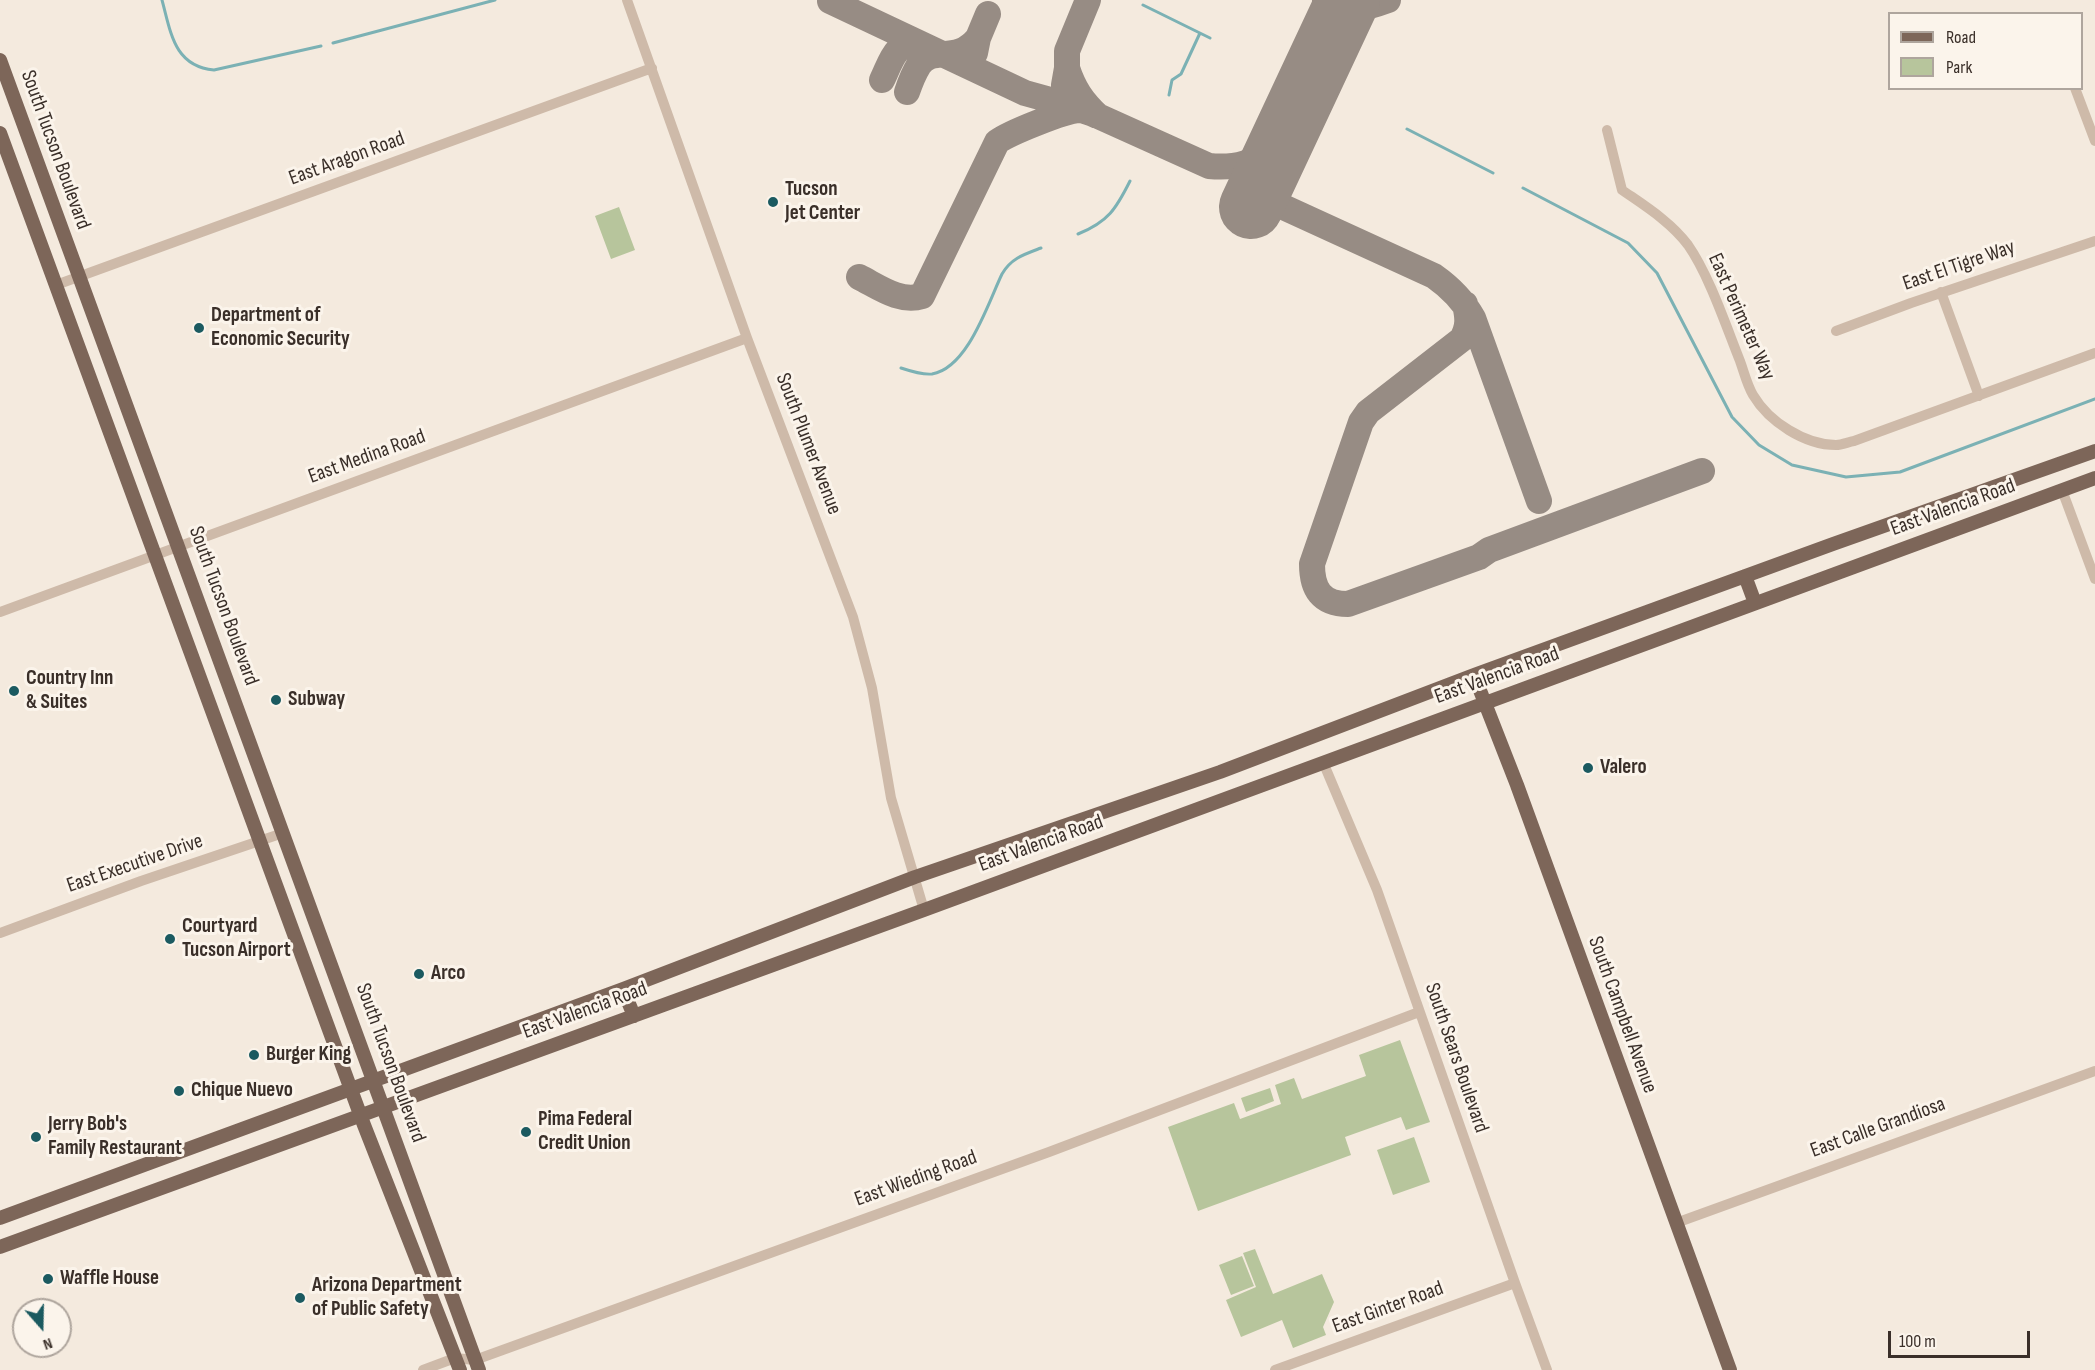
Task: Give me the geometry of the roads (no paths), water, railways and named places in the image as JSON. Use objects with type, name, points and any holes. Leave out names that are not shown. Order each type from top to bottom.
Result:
[{"type":"main road","name":"South Tucson Boulevard","points":[[0,60],[477,1365]]},
{"type":"main road","name":"South Tucson Boulevard","points":[[0,133],[259,842],[457,1364]]},
{"type":"main road","name":"East Valencia Road","points":[[0,1218],[623,989],[915,877],[1220,772],[1474,675],[2095,451]]},
{"type":"main road","name":"East Valencia Road","points":[[0,1247],[924,910],[2095,478]]},
{"type":"main road","points":[[1745,576],[1755,603]]},
{"type":"main road","name":"South Campbell Avenue","points":[[1474,675],[1730,1370]]},
{"type":"main road","points":[[623,989],[634,1016]]},
{"type":"main road","points":[[77,1191],[86,1215]]},
{"type":"street","name":"South Plumer Avenue","points":[[627,0],[747,338],[853,618],[872,688],[891,798],[924,910]]},
{"type":"street","name":"East Aragon Road","points":[[56,285],[652,68]]},
{"type":"street","points":[[2076,90],[2095,141]]},
{"type":"street","name":"East Perimeter Way","points":[[1607,130],[1622,190],[1662,218],[1688,245],[1718,308],[1753,395],[1768,414],[1803,437],[1826,444],[1839,445],[2095,353]]},
{"type":"street","name":"East El Tigre Way","points":[[1836,331],[1941,292],[2095,241]]},
{"type":"street","points":[[1941,292],[1979,396]]},
{"type":"street","name":"East Medina Road","points":[[0,612],[747,338]]},
{"type":"street","points":[[2062,490],[2095,579]]},
{"type":"street","name":"South Sears Boulevard","points":[[1323,762],[1377,890],[1515,1283],[1548,1370]]},
{"type":"street","name":"East Executive Drive","points":[[0,933],[141,881],[283,833]]},
{"type":"street","name":"East Wieding Road","points":[[423,1370],[457,1364],[477,1365],[1419,1012]]},
{"type":"street","name":"East Calle Grandiosa","points":[[1676,1223],[2095,1071]]},
{"type":"street","name":"East Ginter Road","points":[[1275,1370],[1515,1283]]},
{"type":"waterway","points":[[162,0],[176,46],[190,62],[201,67],[214,70],[321,46]]},
{"type":"waterway","points":[[333,43],[495,0]]},
{"type":"waterway","points":[[1143,5],[1210,38]]},
{"type":"waterway","points":[[1169,95],[1172,80],[1181,74],[1200,33]]},
{"type":"waterway","points":[[1407,129],[1493,173]]},
{"type":"waterway","points":[[1078,234],[1097,225],[1110,214],[1130,181]]},
{"type":"waterway","points":[[1523,188],[1628,243],[1657,273],[1732,417],[1759,445],[1792,465],[1846,477],[1900,472],[2095,399]]},
{"type":"waterway","points":[[901,368],[932,374],[945,369],[956,360],[975,333],[1002,274],[1019,257],[1041,248]]},
{"type":"place","name":"Tucson Jet Center","points":[[773,202]]},
{"type":"place","name":"Department of Economic Security","points":[[199,328]]},
{"type":"place","name":"Country Inn & Suites","points":[[14,691]]},
{"type":"place","name":"Subway","points":[[276,700]]},
{"type":"place","name":"Valero","points":[[1588,768]]},
{"type":"place","name":"Courtyard Tucson Airport","points":[[170,939]]},
{"type":"place","name":"Arco","points":[[419,974]]},
{"type":"place","name":"Burger King","points":[[254,1055]]},
{"type":"place","name":"Chique Nuevo","points":[[179,1091]]},
{"type":"place","name":"Pima Federal Credit Union","points":[[526,1132]]},
{"type":"place","name":"Jerry Bob's Family Restaurant","points":[[36,1137]]},
{"type":"place","name":"Waffle House","points":[[48,1279]]},
{"type":"place","name":"Arizona Department of Public Safety","points":[[300,1298]]}]
